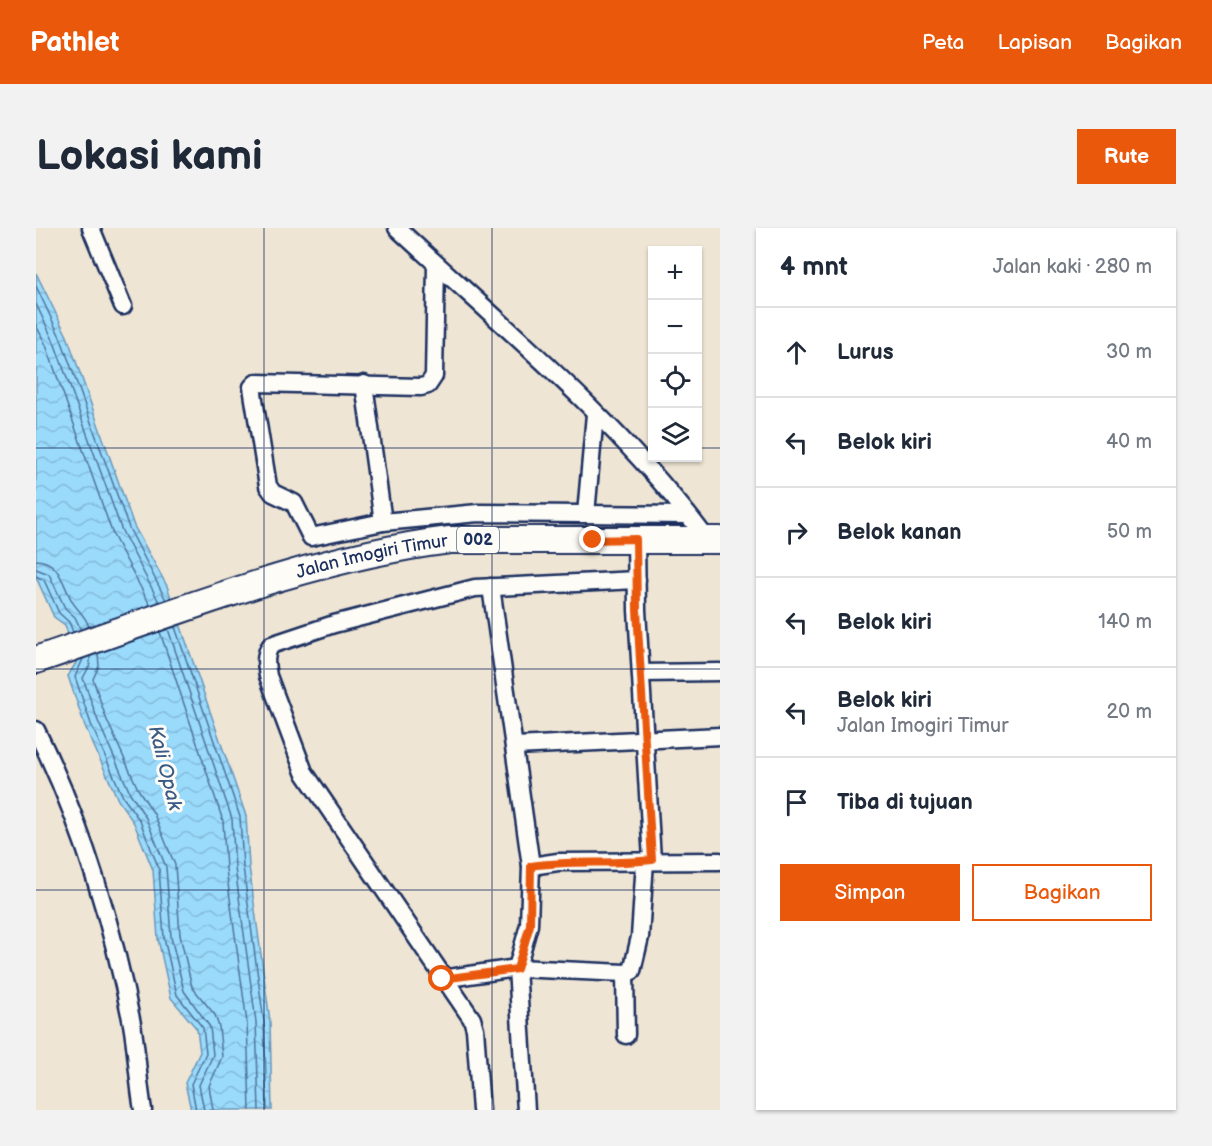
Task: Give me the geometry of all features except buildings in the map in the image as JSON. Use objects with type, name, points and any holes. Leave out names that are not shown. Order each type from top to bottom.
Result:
[{"type":"main road","name":"Jalan Imogiri Timur","points":[[36,660],[242,591],[311,570],[414,544],[450,540],[713,539]]},
{"type":"street","points":[[91,228],[123,306]]},
{"type":"street","points":[[397,228],[594,414],[713,539]]},
{"type":"street","points":[[436,264],[432,381],[421,387],[256,383],[252,391],[268,486],[273,493],[294,503],[311,537],[383,522],[478,513],[688,515]]},
{"type":"street","points":[[364,384],[383,522]]},
{"type":"street","points":[[586,514],[594,414]]},
{"type":"street","points":[[442,979],[517,969],[625,973],[632,970],[634,966],[648,861],[636,539]]},
{"type":"street","points":[[481,1110],[475,1029],[466,1009],[442,979],[303,772],[284,723],[265,660],[271,645],[334,624],[475,588],[637,580]]},
{"type":"street","points":[[491,587],[531,866],[530,925],[517,969],[526,1110]]},
{"type":"street","points":[[641,673],[720,672]]},
{"type":"street","points":[[36,730],[42,752],[98,882],[132,1026],[143,1110]]},
{"type":"street","points":[[515,746],[720,736]]},
{"type":"street","points":[[531,866],[558,862],[720,861]]},
{"type":"street","points":[[625,973],[626,1035]]},
{"type":"water","name":"Kali Opak","points":[[36,273],[67,336],[134,526],[167,586],[246,816],[249,866],[270,1021],[272,1110],[191,1110],[185,1083],[200,1052],[197,1029],[171,998],[158,939],[153,870],[134,823],[118,800],[85,726],[68,676],[77,661],[65,625],[54,617],[36,577]]},
{"type":"route","points":[[442,979],[517,969],[530,925],[531,866],[558,862],[630,863],[652,860],[651,807],[646,769],[637,610],[636,539],[593,540]]}]
